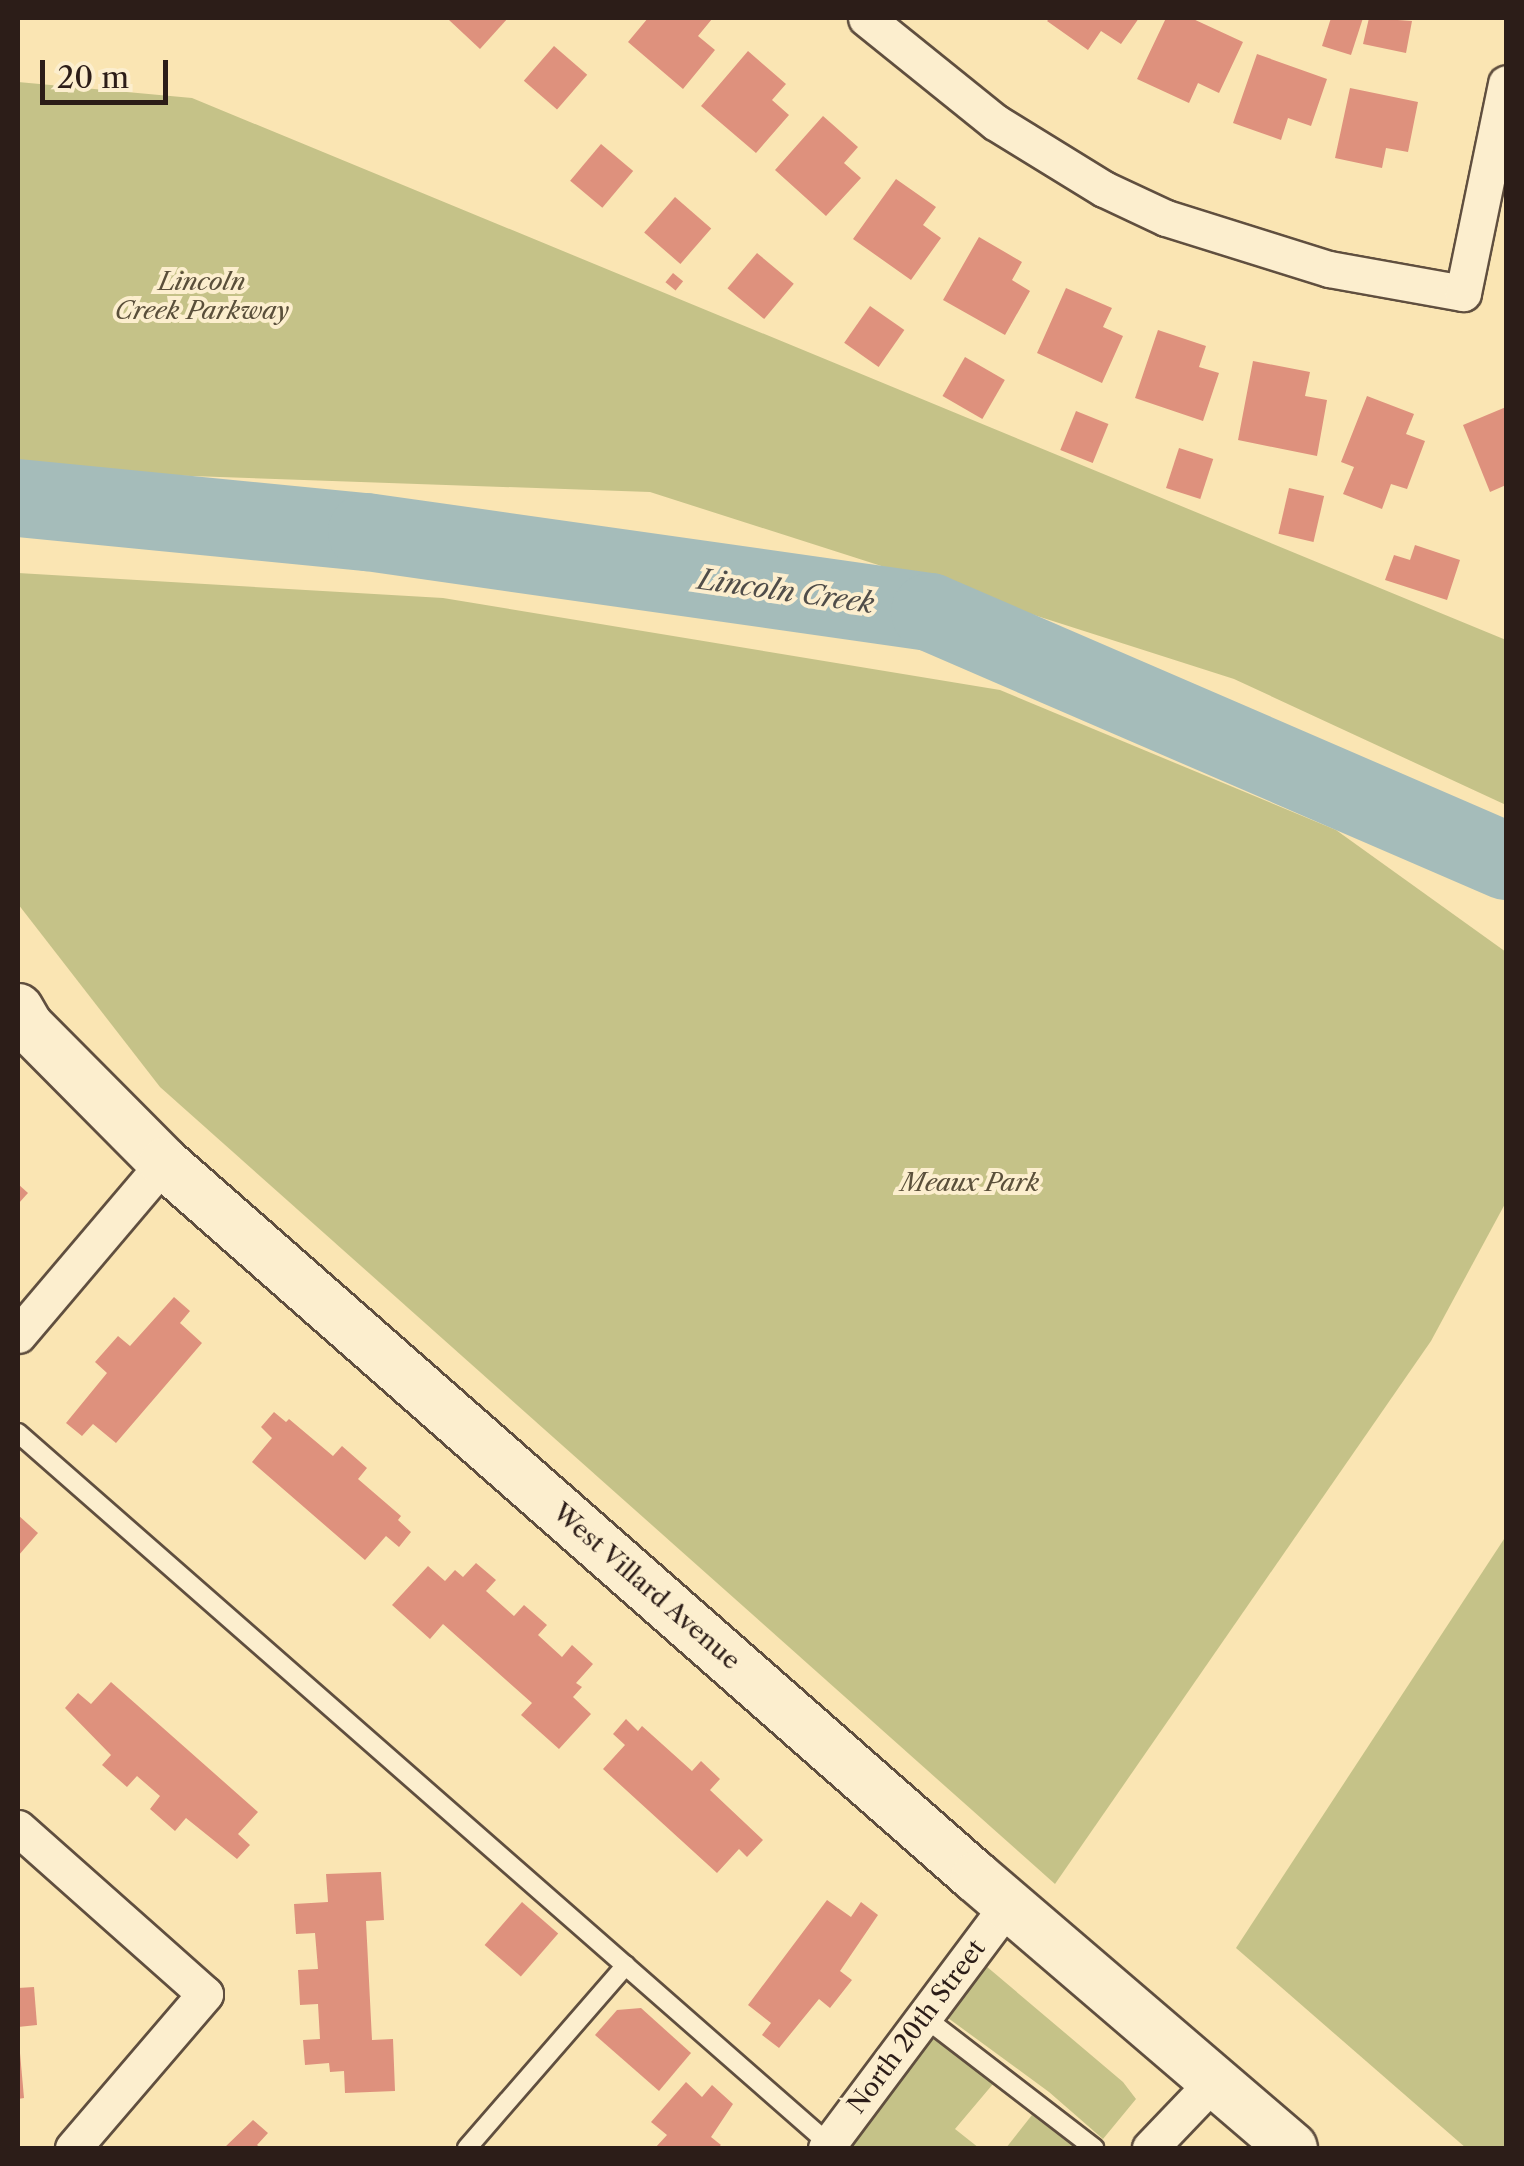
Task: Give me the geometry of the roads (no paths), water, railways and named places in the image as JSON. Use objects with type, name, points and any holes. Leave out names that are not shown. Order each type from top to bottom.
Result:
[{"type":"street","points":[[866,18],[995,122],[1104,189],[1166,218],[1328,268],[1463,293],[1506,84]]},
{"type":"street","name":"West Villard Avenue","points":[[21,1019],[164,1163],[1008,1905],[1292,2148]]},
{"type":"street","points":[[18,1336],[164,1163]]},
{"type":"street","points":[[18,1828],[205,1994],[73,2148]]},
{"type":"street","name":"North 20th Street","points":[[828,2146],[1008,1905]]},
{"type":"street","points":[[1150,2148],[1214,2081]]},
{"type":"lane","points":[[18,1433],[828,2146]]},
{"type":"lane","points":[[467,2148],[626,1965]]},
{"type":"lane","points":[[924,2017],[1094,2148]]},
{"type":"waterway","name":"Lincoln Creek","points":[[18,498],[367,532],[930,612],[1506,861]]},
{"type":"park label","name":"Lincoln Creek Parkway","points":[[202,298]]},
{"type":"park label","name":"Meaux Park","points":[[970,1183]]}]
